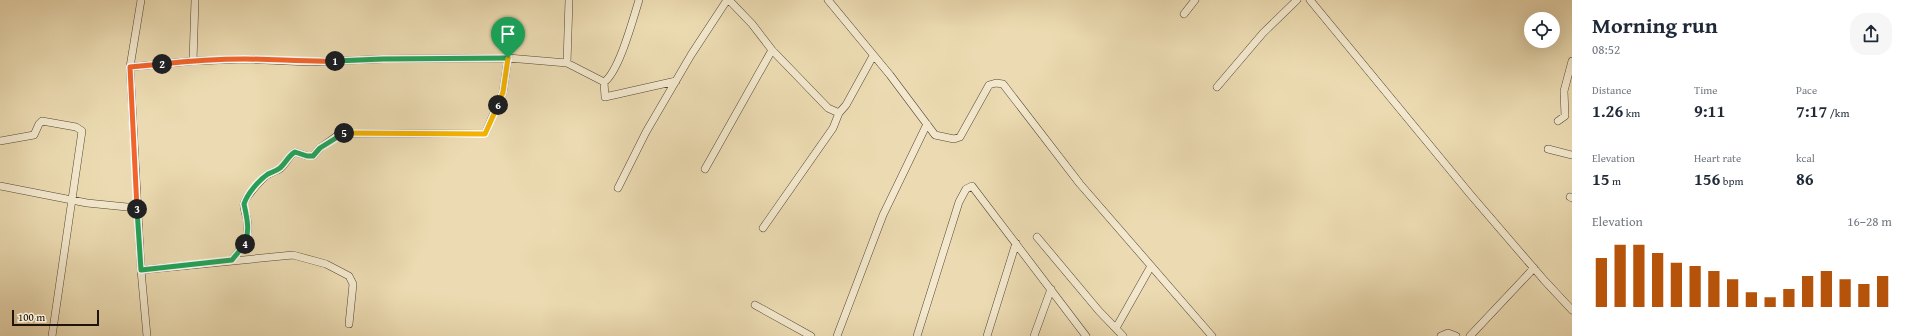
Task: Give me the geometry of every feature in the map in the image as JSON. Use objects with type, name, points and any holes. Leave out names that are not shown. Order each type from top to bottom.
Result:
[{"type":"street","points":[[141,0],[130,67],[137,208],[147,336]]},
{"type":"street","points":[[193,61],[195,0]]},
{"type":"street","points":[[567,63],[569,0]]},
{"type":"street","points":[[604,82],[609,79],[621,52],[639,0]]},
{"type":"street","points":[[618,188],[646,132],[676,81],[728,0],[752,24],[772,50],[828,108],[839,114]]},
{"type":"street","points":[[828,0],[890,75],[935,135],[954,139],[960,138],[988,85],[996,82],[1003,84],[1080,184],[1212,336]]},
{"type":"street","points":[[1184,14],[1194,0]]},
{"type":"street","points":[[1217,87],[1263,33],[1297,0]]},
{"type":"street","points":[[1310,0],[1470,194],[1572,310]]},
{"type":"street","points":[[704,170],[772,50]]},
{"type":"street","points":[[763,228],[833,128],[839,114],[846,105],[873,56]]},
{"type":"street","points":[[130,67],[193,61],[245,59],[310,62],[383,59],[508,58],[567,63],[604,82]]},
{"type":"street","points":[[232,260],[244,247],[248,235],[248,225],[244,204],[245,200],[267,175],[279,169],[295,152],[307,156],[313,156],[320,148],[342,133],[485,134],[503,92],[508,58]]},
{"type":"street","points":[[1558,121],[1563,118],[1566,113],[1564,91],[1572,61]]},
{"type":"street","points":[[604,82],[605,97],[676,81]]},
{"type":"street","points":[[0,141],[34,135],[38,124],[42,121],[76,127],[81,129],[83,135],[52,336]]},
{"type":"street","points":[[837,336],[883,215],[927,124]]},
{"type":"street","points":[[1548,149],[1572,155]]},
{"type":"street","points":[[0,186],[72,200],[137,208]]},
{"type":"street","points":[[917,336],[959,202],[966,189],[972,186],[1086,336]]},
{"type":"street","points":[[1037,237],[1099,311],[1123,336]]},
{"type":"street","points":[[987,336],[1016,243]]},
{"type":"street","points":[[141,270],[293,255],[326,264],[349,276],[353,284],[349,324]]},
{"type":"street","points":[[1116,328],[1151,266]]},
{"type":"street","points":[[1470,336],[1534,268]]},
{"type":"street","points":[[1034,336],[1051,289]]},
{"type":"street","points":[[755,305],[811,336]]},
{"type":"street","points":[[1441,336],[1448,333],[1456,336]]},
{"type":"route","points":[[508,58],[503,92],[485,134],[342,133],[320,148],[313,156],[307,156],[295,152],[279,169],[267,175],[260,182],[245,200],[244,204],[248,225],[248,235],[244,247],[232,260],[141,270],[130,67],[193,61],[245,59],[310,62],[383,59],[508,58]]}]
